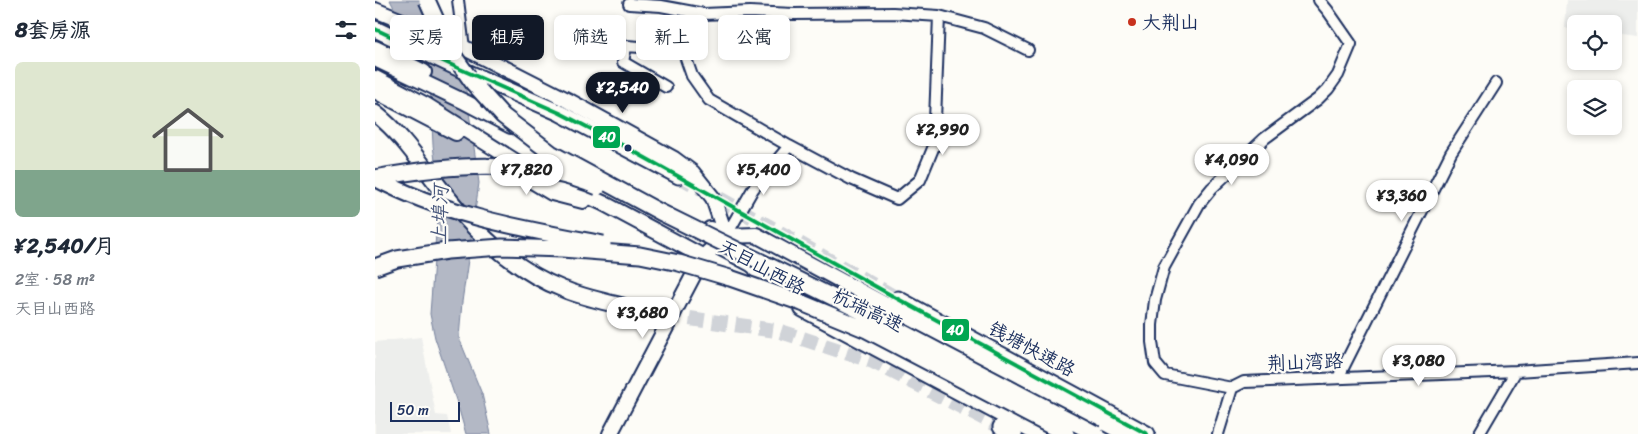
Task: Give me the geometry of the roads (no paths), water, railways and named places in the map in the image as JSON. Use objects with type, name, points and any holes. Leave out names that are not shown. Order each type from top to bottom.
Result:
[{"type":"highway","points":[[427,0],[449,49],[473,83],[503,116],[551,153],[660,212]]},
{"type":"highway","points":[[375,29],[560,113],[679,176]]},
{"type":"highway","points":[[375,113],[411,148],[445,194],[480,235],[509,258],[540,278],[562,289],[622,306]]},
{"type":"highway","points":[[375,126],[431,176]]},
{"type":"highway","points":[[640,255],[615,246],[512,226],[460,213],[427,202],[375,178],[404,173],[485,166],[540,170],[591,184],[660,212]]},
{"type":"highway","name":"杭瑞高速","points":[[660,212],[875,318],[1096,434]]},
{"type":"highway","points":[[375,267],[397,260],[447,251],[502,247],[640,255]]},
{"type":"highway","name":"杭瑞高速","points":[[640,255],[679,263],[730,278],[802,303],[867,330],[1066,434]]},
{"type":"highway","name":"钱塘快速路","points":[[898,299],[1146,433]]},
{"type":"main road","name":"天目山西路","points":[[375,10],[451,41],[569,101],[673,159],[693,173],[713,198],[726,236]]},
{"type":"main road","name":"天目山西路","points":[[375,48],[465,102],[639,194],[726,236],[756,235],[1125,434]]},
{"type":"main road","name":"天目山西路","points":[[375,59],[427,79]]},
{"type":"main road","name":"天目山西路","points":[[375,78],[426,111],[526,168],[603,203],[1037,434]]},
{"type":"main road","name":"天目山西路","points":[[375,91],[426,111]]},
{"type":"main road","points":[[610,434],[703,257],[726,236]]},
{"type":"street","points":[[458,0],[464,48]]},
{"type":"street","points":[[1218,434],[1232,388],[1165,375],[1155,363],[1152,342],[1155,300],[1164,267],[1199,204],[1212,188],[1265,138],[1318,99],[1338,75],[1351,44],[1319,0]]},
{"type":"street","points":[[629,4],[661,6],[704,14],[751,12],[794,14],[893,13],[939,16],[984,28],[1028,50]]},
{"type":"street","points":[[666,87],[623,62],[626,46],[683,50],[693,76],[709,100],[851,180],[897,199],[920,180],[934,146],[939,16]]},
{"type":"street","points":[[1338,378],[1451,153],[1496,83]]},
{"type":"street","points":[[726,236],[753,190],[789,146]]},
{"type":"street","name":"荆山湾路","points":[[1232,388],[1244,382],[1638,363]]},
{"type":"street","points":[[1479,434],[1516,370]]},
{"type":"water","points":[[390,0],[430,0],[436,15],[398,15]]},
{"type":"water","name":"上埠河","points":[[427,60],[455,60],[465,84],[479,183],[462,302],[459,338],[482,394],[491,434],[466,434],[435,338],[430,314],[439,193],[433,145],[429,63]]},
{"type":"tunnel","points":[[679,176],[898,299]]},
{"type":"tunnel","points":[[622,306],[665,315],[779,331],[872,361],[1001,427]]},
{"type":"place","name":"大荆山","points":[[1132,22]]}]
